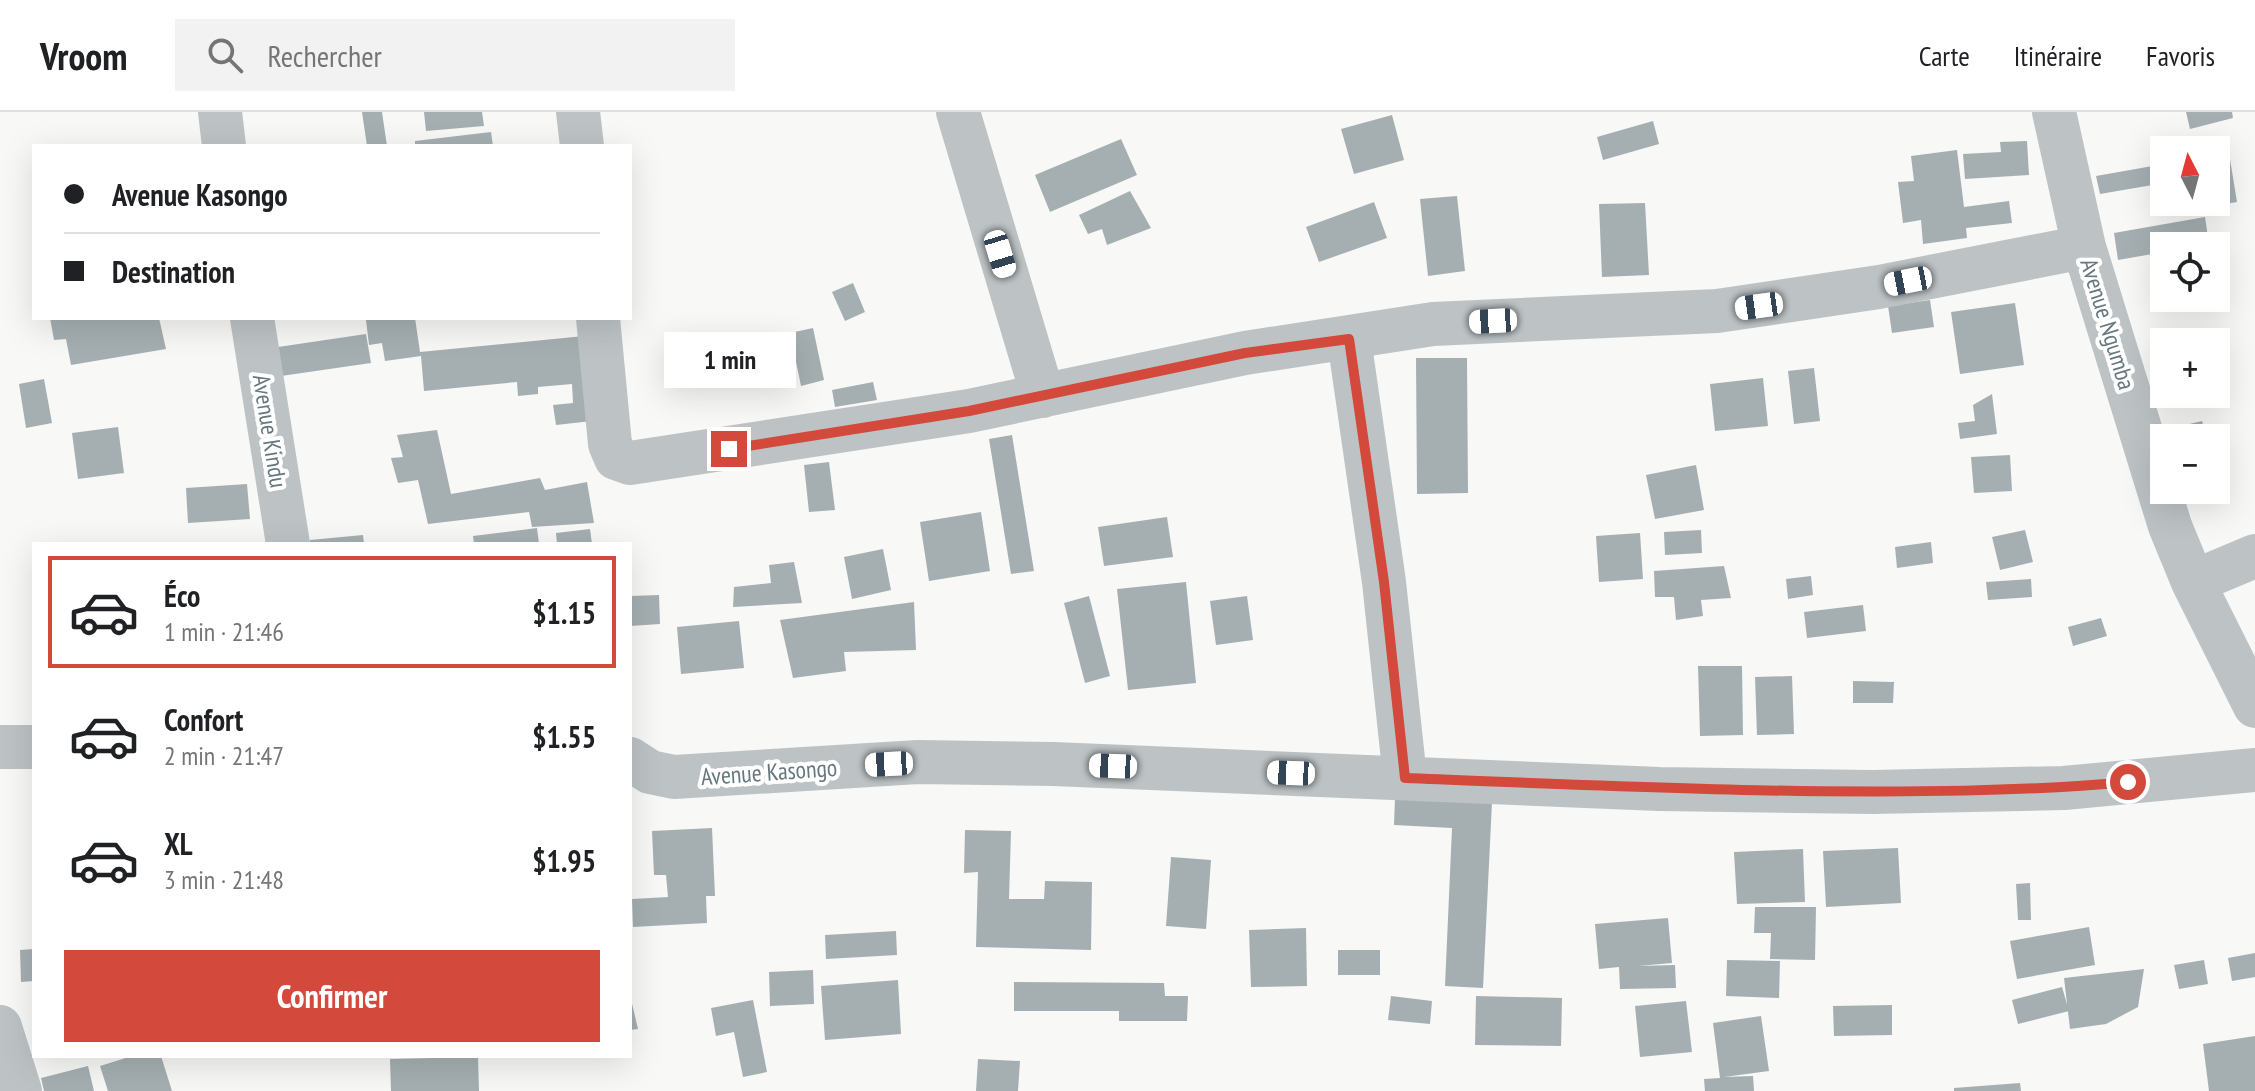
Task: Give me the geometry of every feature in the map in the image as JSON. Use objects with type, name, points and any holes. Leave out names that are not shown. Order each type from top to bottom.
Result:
[{"type":"street","points":[[220,112],[224,144]]},
{"type":"street","points":[[578,112],[582,144]]},
{"type":"street","points":[[958,112],[1043,396]]},
{"type":"street","name":"Avenue Ngumba","points":[[2054,112],[2084,247],[2170,526],[2193,582],[2255,706]]},
{"type":"street","points":[[598,320],[610,444],[616,458],[630,463],[969,411],[1245,353],[1433,324],[1729,310],[1879,287],[2084,247]]},
{"type":"street","name":"Avenue Kindu","points":[[252,320],[288,542]]},
{"type":"street","points":[[1349,339],[1384,582],[1405,778]]},
{"type":"street","points":[[2193,582],[2255,556]]},
{"type":"street","points":[[0,747],[32,747]]},
{"type":"street","name":"Avenue Kasongo","points":[[632,760],[650,772],[674,777],[918,762],[1053,764],[1659,789],[1984,791],[2064,788],[2255,770]]},
{"type":"street","points":[[0,1027],[20,1091]]},
{"type":"building","points":[[362,112],[382,112],[387,144],[367,144]]},
{"type":"building","points":[[424,112],[482,112],[484,126],[426,131]]},
{"type":"building","points":[[2186,112],[2232,112],[2233,118],[2190,129]]},
{"type":"building","points":[[1392,115],[1404,160],[1354,174],[1341,129]]},
{"type":"building","points":[[1653,121],[1659,144],[1603,160],[1597,137]]},
{"type":"building","points":[[491,132],[493,144],[415,144],[415,141]]},
{"type":"building","points":[[1121,139],[1137,175],[1050,212],[1035,175]]},
{"type":"building","points":[[2027,141],[2029,175],[1965,179],[1963,154],[2001,152],[2000,142]]},
{"type":"building","points":[[1957,150],[1964,207],[2009,201],[2012,223],[1966,228],[1967,238],[1923,244],[1921,220],[1903,223],[1898,182],[1914,181],[1911,156]]},
{"type":"building","points":[[2230,159],[2237,202],[2230,203]]},
{"type":"building","points":[[2150,166],[2150,185],[2100,194],[2096,176]]},
{"type":"building","points":[[1130,191],[1151,228],[1107,245],[1102,229],[1088,234],[1079,215]]},
{"type":"building","points":[[1457,196],[1465,271],[1428,276],[1420,199]]},
{"type":"building","points":[[1374,202],[1387,238],[1319,262],[1306,227]]},
{"type":"building","points":[[1645,203],[1649,275],[1602,277],[1599,204]]},
{"type":"building","points":[[2205,217],[2207,232],[2150,232],[2150,254],[2118,260],[2114,233]]},
{"type":"building","points":[[853,283],[865,312],[845,321],[832,292]]},
{"type":"building","points":[[1930,300],[1934,327],[1892,333],[1888,306]]},
{"type":"building","points":[[2015,303],[2024,365],[1960,374],[1951,312]]},
{"type":"building","points":[[50,320],[159,320],[166,349],[71,365],[66,339],[54,340]]},
{"type":"building","points":[[366,320],[415,320],[420,352],[584,336],[592,421],[556,425],[553,405],[573,403],[572,384],[538,387],[538,394],[518,396],[517,382],[424,391],[421,356],[385,361],[382,343],[369,345]]},
{"type":"building","points":[[813,328],[824,380],[801,386],[790,333]]},
{"type":"building","points":[[366,334],[371,363],[281,376],[278,347]]},
{"type":"building","points":[[1416,358],[1467,358],[1468,493],[1417,494]]},
{"type":"building","points":[[1814,368],[1820,421],[1794,424],[1788,371]]},
{"type":"building","points":[[1763,378],[1768,426],[1715,431],[1710,384]]},
{"type":"building","points":[[44,379],[52,423],[26,428],[19,384]]},
{"type":"building","points":[[873,382],[877,400],[835,407],[832,390]]},
{"type":"building","points":[[1992,394],[1997,434],[1960,439],[1958,423],[1975,421],[1973,405]]},
{"type":"building","points":[[118,427],[124,473],[78,479],[72,433]]},
{"type":"building","points":[[437,430],[451,494],[540,478],[545,490],[587,482],[594,523],[532,527],[529,512],[428,524],[418,480],[398,483],[391,458],[403,457],[397,435]]},
{"type":"building","points":[[1012,435],[1034,571],[1011,574],[989,439]]},
{"type":"building","points":[[2010,455],[2012,491],[1974,493],[1971,457]]},
{"type":"building","points":[[829,462],[835,510],[809,512],[804,465]]},
{"type":"building","points":[[1696,465],[1704,510],[1655,519],[1646,475]]},
{"type":"building","points":[[247,484],[250,519],[188,523],[186,488]]},
{"type":"building","points":[[981,512],[990,571],[929,581],[920,522]]},
{"type":"building","points":[[1167,517],[1173,557],[1104,566],[1098,527]]},
{"type":"building","points":[[537,528],[539,542],[474,542],[473,536]]},
{"type":"building","points":[[590,529],[592,542],[557,542],[556,533]]},
{"type":"building","points":[[1701,530],[1702,553],[1665,555],[1664,532]]},
{"type":"building","points":[[2025,530],[2033,562],[2000,570],[1992,537]]},
{"type":"building","points":[[1640,533],[1643,579],[1599,582],[1596,536]]},
{"type":"building","points":[[363,535],[364,542],[310,542]]},
{"type":"building","points":[[1931,542],[1933,563],[1897,568],[1895,547]]},
{"type":"building","points":[[883,549],[891,590],[852,599],[844,557]]},
{"type":"building","points":[[794,562],[802,603],[733,607],[734,587],[771,583],[769,565]]},
{"type":"building","points":[[1724,566],[1731,598],[1701,600],[1703,616],[1676,620],[1674,597],[1655,597],[1654,571]]},
{"type":"building","points":[[1811,576],[1813,595],[1788,599],[1786,579]]},
{"type":"building","points":[[2031,579],[2032,597],[1988,600],[1986,582]]},
{"type":"building","points":[[1186,582],[1196,683],[1128,690],[1117,589]]},
{"type":"building","points":[[659,595],[660,624],[632,626],[632,596]]},
{"type":"building","points":[[1089,596],[1110,676],[1085,683],[1064,603]]},
{"type":"building","points":[[1247,596],[1253,640],[1216,645],[1210,601]]},
{"type":"building","points":[[914,602],[916,650],[844,652],[846,671],[793,678],[780,620]]},
{"type":"building","points":[[1863,605],[1866,631],[1807,638],[1804,612]]},
{"type":"building","points":[[2101,618],[2107,636],[2073,646],[2068,627]]},
{"type":"building","points":[[739,621],[744,668],[681,674],[677,627]]},
{"type":"building","points":[[1698,666],[1742,666],[1743,735],[1700,736]]},
{"type":"building","points":[[1792,676],[1794,734],[1757,735],[1755,677]]},
{"type":"building","points":[[1853,681],[1894,682],[1893,703],[1853,703]]},
{"type":"building","points":[[1395,798],[1492,802],[1483,988],[1445,986],[1452,828],[1394,825]]},
{"type":"building","points":[[712,828],[715,896],[706,896],[707,923],[633,927],[632,899],[668,897],[666,875],[654,875],[652,831]]},
{"type":"building","points":[[965,830],[1011,831],[1009,899],[1044,899],[1045,881],[1092,882],[1091,950],[976,947],[978,872],[964,873]]},
{"type":"building","points":[[1898,848],[1901,903],[1826,907],[1823,851]]},
{"type":"building","points":[[1803,849],[1805,902],[1737,904],[1734,852]]},
{"type":"building","points":[[1171,857],[1211,860],[1206,929],[1166,926]]},
{"type":"building","points":[[2030,883],[2031,920],[2018,920],[2016,884]]},
{"type":"building","points":[[1755,907],[1816,907],[1815,960],[1770,959],[1771,933],[1754,933]]},
{"type":"building","points":[[1668,918],[1672,963],[1638,966],[1675,965],[1676,988],[1620,989],[1619,967],[1599,969],[1595,924]]},
{"type":"building","points":[[2089,927],[2095,965],[2017,979],[2010,941]]},
{"type":"building","points":[[1306,928],[1307,986],[1251,987],[1249,930]]},
{"type":"building","points":[[896,931],[897,955],[826,959],[825,935]]},
{"type":"building","points":[[32,949],[32,981],[21,982],[20,950]]},
{"type":"building","points":[[1338,950],[1380,950],[1380,975],[1338,975]]},
{"type":"building","points":[[2255,953],[2255,977],[2232,981],[2228,958]]},
{"type":"building","points":[[1727,960],[1780,961],[1779,998],[1726,996]]},
{"type":"building","points":[[2204,960],[2208,984],[2179,989],[2174,965]]},
{"type":"building","points":[[2144,969],[2138,1007],[2106,1024],[2070,1029],[2064,978]]},
{"type":"building","points":[[813,970],[814,1004],[770,1006],[769,972]]},
{"type":"building","points":[[898,980],[901,1034],[825,1040],[821,986]]},
{"type":"building","points":[[1014,982],[1164,983],[1165,996],[1188,996],[1187,1021],[1119,1021],[1119,1011],[1014,1011]]},
{"type":"building","points":[[2062,987],[2069,1011],[2018,1024],[2012,1000]]},
{"type":"building","points":[[1391,996],[1432,1001],[1430,1024],[1388,1020]]},
{"type":"building","points":[[1476,996],[1562,998],[1561,1046],[1475,1045]]},
{"type":"building","points":[[753,1000],[767,1072],[743,1077],[734,1032],[716,1036],[711,1008]]},
{"type":"building","points":[[1686,1001],[1692,1052],[1640,1057],[1635,1006]]},
{"type":"building","points":[[632,1004],[638,1029],[632,1030]]},
{"type":"building","points":[[1892,1005],[1892,1035],[1834,1036],[1833,1006]]},
{"type":"building","points":[[1761,1016],[1769,1071],[1724,1077],[1753,1076],[1754,1091],[1705,1091],[1704,1079],[1720,1078],[1713,1023]]},
{"type":"building","points":[[2255,1036],[2255,1091],[2209,1091],[2203,1044]]},
{"type":"building","points":[[126,1058],[162,1058],[172,1091],[108,1091],[100,1066]]},
{"type":"building","points":[[478,1058],[479,1091],[391,1091],[390,1059]]},
{"type":"building","points":[[978,1059],[1020,1061],[1018,1091],[976,1091]]},
{"type":"building","points":[[88,1066],[94,1091],[44,1091],[41,1078]]},
{"type":"building","points":[[2020,1083],[2021,1091],[1954,1091],[1954,1088]]},
{"type":"route","points":[[729,449],[969,411],[1245,353],[1349,339],[1384,582],[1405,778],[1659,789],[1873,792],[2064,788],[2128,782]]}]
